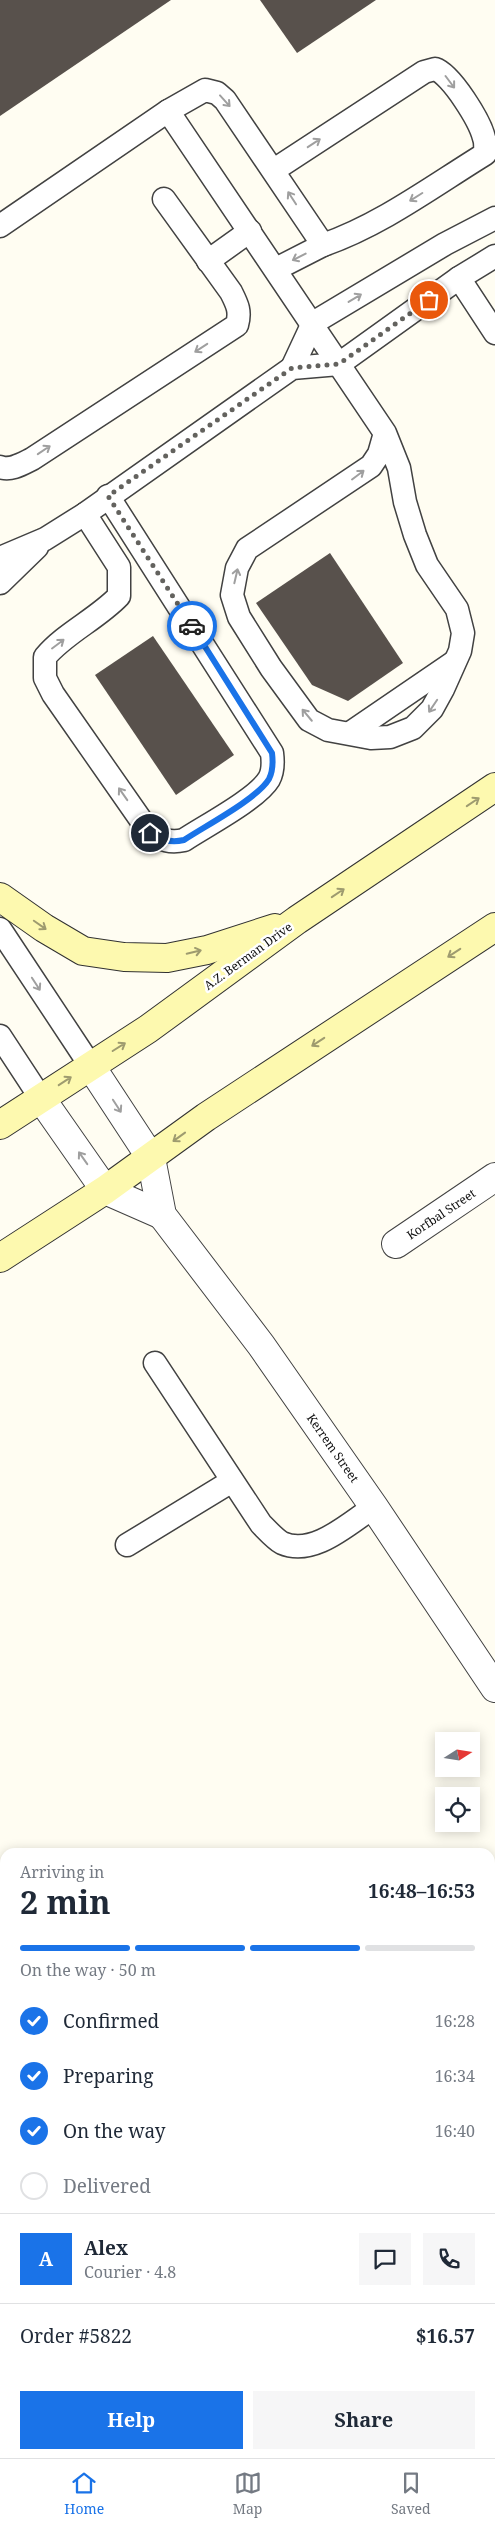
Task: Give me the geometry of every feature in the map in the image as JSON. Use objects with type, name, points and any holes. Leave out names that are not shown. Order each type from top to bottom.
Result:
[{"type":"main road","name":"A.Z. Berman Drive","points":[[0,1125],[148,1028],[298,920],[495,787]]},
{"type":"main road","points":[[0,896],[44,928],[83,951],[124,957],[167,958],[207,950],[298,920]]},
{"type":"main road","points":[[0,1258],[105,1190],[206,1117],[495,927]]},
{"type":"street","name":"Kerrem Street","points":[[90,1065],[151,1158],[162,1215],[261,1345],[374,1507],[495,1688]]},
{"type":"street","points":[[40,1097],[105,1190]]},
{"type":"street","name":"Korfbal Street","points":[[396,1244],[492,1186]]},
{"type":"street","name":"Kerrem Street","points":[[105,1190],[162,1215]]},
{"type":"lane","points":[[274,170],[424,72],[434,70],[449,78],[479,125],[484,137],[485,154],[407,203],[340,240],[323,245],[276,269]]},
{"type":"lane","points":[[0,226],[168,111],[206,90],[217,93],[225,100],[323,245]]},
{"type":"lane","points":[[168,111],[313,323],[385,434],[399,468],[404,502],[427,565],[457,609],[463,633],[460,651],[432,709],[413,728],[390,737],[371,738],[328,730],[309,720],[239,617],[232,595],[237,568],[247,548],[371,466],[379,454],[385,434]]},
{"type":"lane","points":[[0,466],[4,468],[19,466],[237,325],[240,316],[238,305],[164,199]]},
{"type":"lane","points":[[292,368],[313,323],[445,244],[495,218]]},
{"type":"lane","points":[[208,261],[250,232]]},
{"type":"lane","points":[[0,558],[45,539],[85,514],[292,368],[339,364],[459,278],[495,256]]},
{"type":"lane","points":[[459,278],[495,333]]},
{"type":"lane","points":[[85,514],[119,567],[119,596],[106,610],[53,648],[45,657],[45,678],[53,694],[150,833],[162,840],[174,842],[184,840],[258,791],[269,778],[273,766],[272,753],[108,496]]},
{"type":"lane","points":[[0,583],[45,539]]},
{"type":"lane","points":[[350,733],[454,662]]},
{"type":"lane","points":[[0,929],[90,1065]]},
{"type":"lane","points":[[0,1036],[40,1097]]},
{"type":"lane","points":[[155,1363],[261,1524],[282,1543],[302,1547],[322,1541],[374,1507]]},
{"type":"lane","points":[[127,1545],[232,1481]]},
{"type":"building","points":[[0,0],[171,0],[0,116]]},
{"type":"building","points":[[260,0],[376,0],[297,53]]},
{"type":"building","points":[[330,553],[403,663],[348,701],[312,685],[256,603]]},
{"type":"building","points":[[153,636],[234,755],[176,795],[95,675]]},
{"type":"way so far","points":[[192,626],[108,496],[292,368],[339,364],[429,300]]},
{"type":"route","points":[[150,833],[162,840],[174,842],[184,840],[258,791],[269,778],[273,766],[272,753],[192,626]]}]
